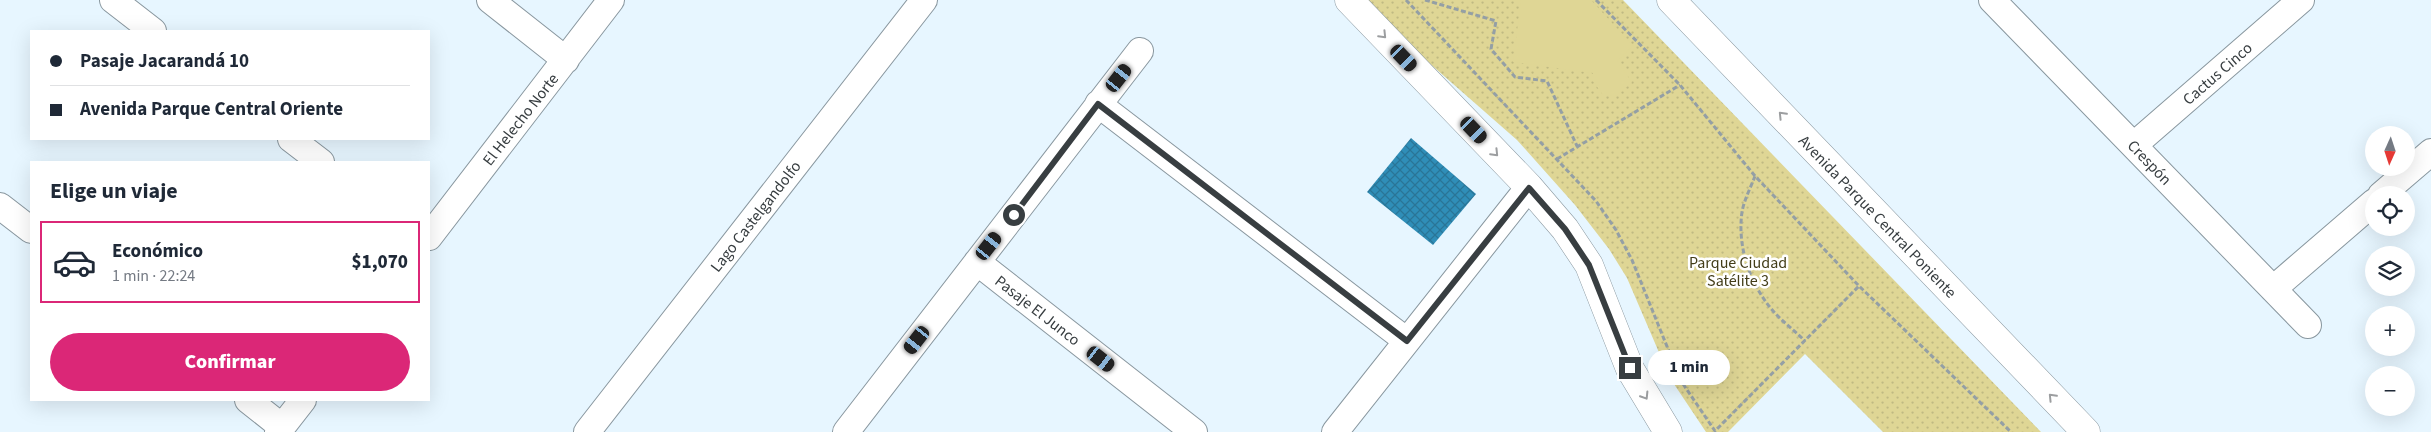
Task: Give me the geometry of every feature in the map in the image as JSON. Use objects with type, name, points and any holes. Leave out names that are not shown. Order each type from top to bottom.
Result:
[{"type":"street","points":[[113,0],[152,30]]},
{"type":"street","points":[[490,0],[566,60]]},
{"type":"street","name":"El Helecho Norte","points":[[430,237],[611,0]]},
{"type":"street","name":"Lago Castelgandolfo","points":[[587,432],[924,0]]},
{"type":"street","points":[[1349,0],[1529,188],[1565,229],[1589,265],[1630,368],[1668,432]]},
{"type":"street","name":"Avenida Parque Central Poniente","points":[[1671,0],[2086,432]]},
{"type":"street","name":"Crespón","points":[[1992,0],[2308,325]]},
{"type":"street","name":"Cactus Cinco","points":[[2134,145],[2287,4]]},
{"type":"street","points":[[859,427],[977,262],[1140,51]]},
{"type":"street","points":[[1098,104],[1407,341]]},
{"type":"street","points":[[291,140],[320,161]]},
{"type":"street","points":[[2392,186],[2431,152]]},
{"type":"street","points":[[1335,432],[1529,188]]},
{"type":"street","points":[[0,206],[30,229]]},
{"type":"street","points":[[2273,289],[2365,210]]},
{"type":"street","name":"Pasaje El Junco","points":[[977,262],[1194,432]]},
{"type":"street","points":[[249,401],[280,429],[302,401]]},
{"type":"path","points":[[1425,0],[1496,21],[1491,49],[1515,76],[1548,81],[1577,146]]},
{"type":"path","points":[[1596,0],[1680,85],[1755,176],[1859,286],[2011,432]]},
{"type":"path","points":[[1556,159],[1680,85]]},
{"type":"path","points":[[1755,176],[1742,211],[1741,240],[1746,264],[1755,284],[1773,312],[1805,341]]},
{"type":"path","points":[[1715,431],[1859,286]]},
{"type":"green space","name":"Parque Ciudad Satélite 3","points":[[1366,0],[1623,0],[2041,432],[1883,432],[1805,354],[1728,432],[1706,432],[1670,378],[1627,278],[1609,249],[1575,205],[1517,140],[1428,62]]},
{"type":"green space","points":[[1521,0],[1591,0],[1633,46],[1617,61],[1632,82],[1616,96],[1603,95],[1593,81],[1593,73],[1513,62]]},
{"type":"building","points":[[1411,138],[1476,194],[1433,245],[1367,192]]},
{"type":"route","points":[[1014,215],[1098,104],[1407,341],[1529,188],[1565,229],[1589,265],[1599,286],[1630,368]]}]
